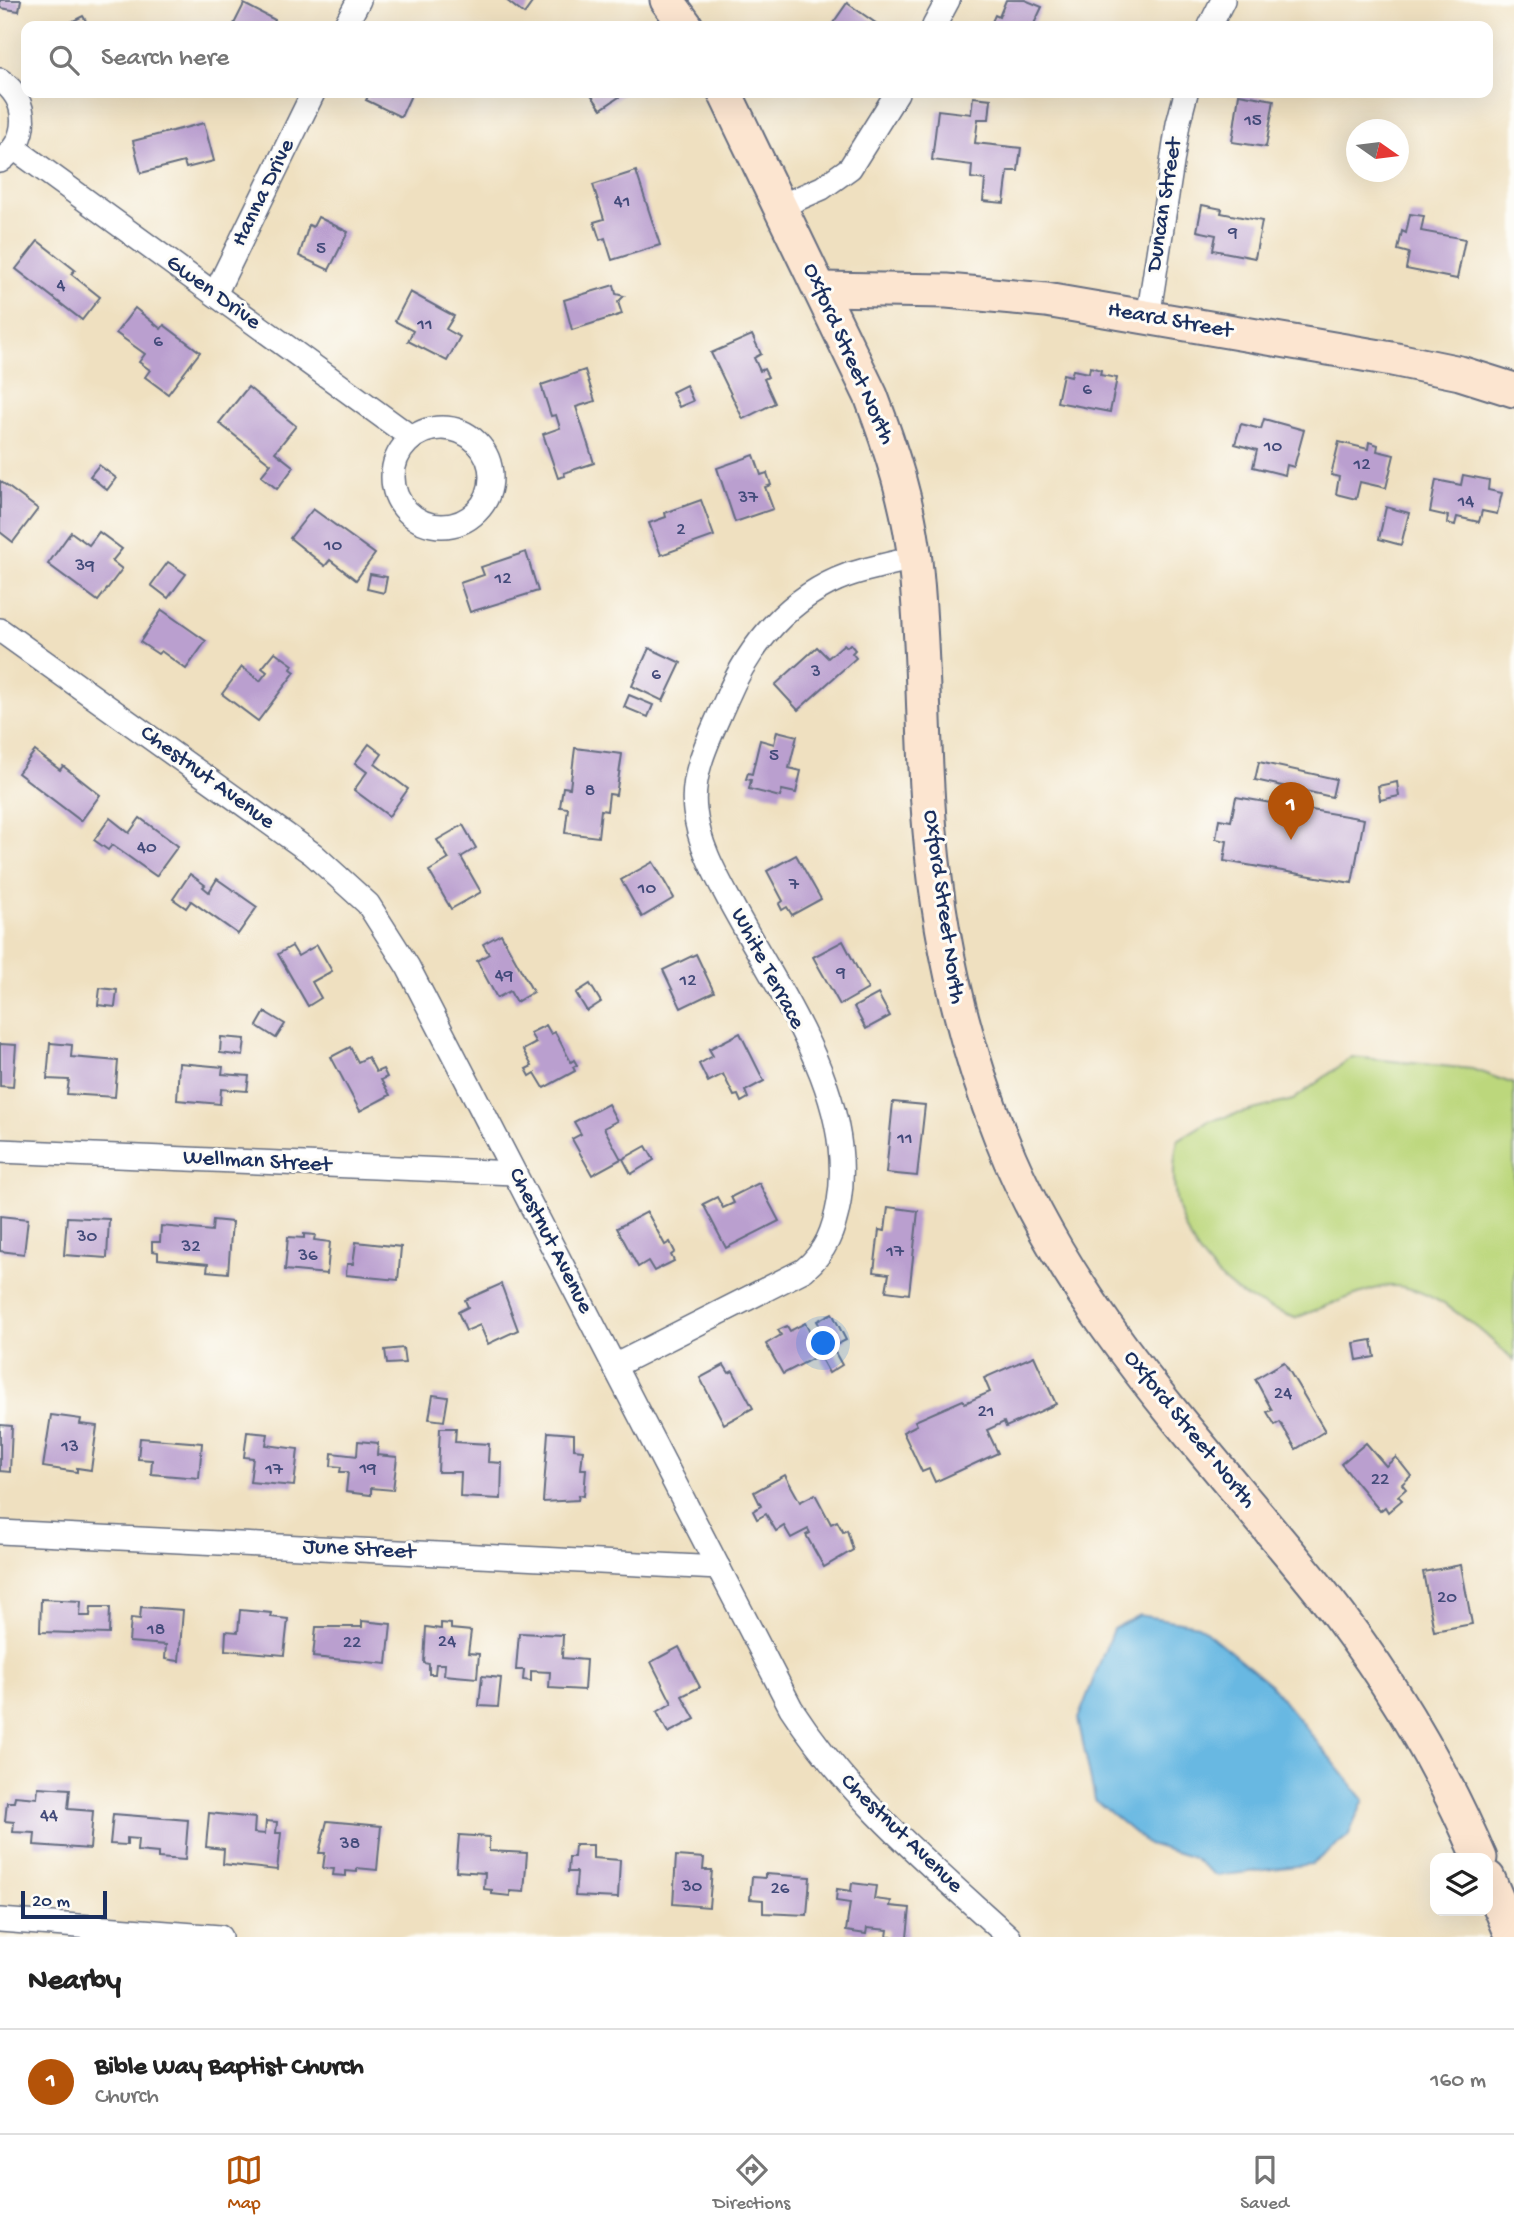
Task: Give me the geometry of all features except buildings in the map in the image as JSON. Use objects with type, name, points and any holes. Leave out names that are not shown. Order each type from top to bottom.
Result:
[{"type":"street","points":[[348,21],[359,0]]},
{"type":"street","points":[[667,0],[682,21]]},
{"type":"street","points":[[937,21],[948,0]]},
{"type":"street","points":[[1212,21],[1223,0]]},
{"type":"street","name":"Gwen Drive","points":[[0,80],[14,92],[22,110],[22,130],[7,154],[215,294],[412,438]]},
{"type":"street","name":"Hanna Drive","points":[[215,294],[311,98]]},
{"type":"street","name":"Oxford Street North","points":[[727,98],[871,396],[891,448],[915,558],[929,830],[947,965],[962,1026],[1002,1141],[1036,1217],[1085,1298],[1141,1374],[1323,1595],[1376,1665],[1421,1735],[1478,1853]]},
{"type":"street","points":[[781,206],[822,188],[850,168],[894,98]]},
{"type":"street","name":"Duncan Street","points":[[1148,318],[1174,148],[1185,98]]},
{"type":"street","name":"Heard Street","points":[[821,289],[947,291],[1046,300],[1392,359],[1460,373],[1514,390]]},
{"type":"street","points":[[451,428],[470,436],[484,451],[491,471],[489,492],[471,517],[452,525],[432,525],[413,517],[400,502],[393,483],[395,462],[412,438],[430,429],[451,428]]},
{"type":"street","name":"White Terrace","points":[[614,1366],[804,1270],[816,1260],[833,1231],[842,1187],[842,1157],[833,1104],[813,1056],[706,854],[695,810],[694,788],[700,763],[741,665],[771,627],[818,590],[847,575],[915,558]]},
{"type":"street","name":"Chestnut Avenue","points":[[0,629],[313,854],[368,904],[408,967],[791,1708],[818,1750],[874,1814],[1009,1937]]},
{"type":"street","name":"Wellman Street","points":[[0,1151],[514,1173]]},
{"type":"street","name":"June Street","points":[[0,1532],[719,1568]]},
{"type":"street","points":[[1493,1890],[1513,1937]]},
{"type":"street","points":[[0,1920],[220,1937]]},
{"type":"green space","points":[[1352,1057],[1472,1069],[1514,1084],[1514,1361],[1453,1310],[1435,1299],[1399,1286],[1371,1290],[1295,1318],[1257,1303],[1236,1291],[1204,1260],[1192,1243],[1183,1224],[1174,1184],[1178,1140],[1209,1121],[1293,1100]]},
{"type":"water","points":[[1139,1615],[1198,1625],[1271,1685],[1364,1800],[1348,1836],[1312,1864],[1217,1876],[1191,1857],[1148,1844],[1095,1800],[1078,1719],[1113,1629]]},
{"type":"place","name":"Bible Way Baptist Church","points":[[1291,840]]}]
